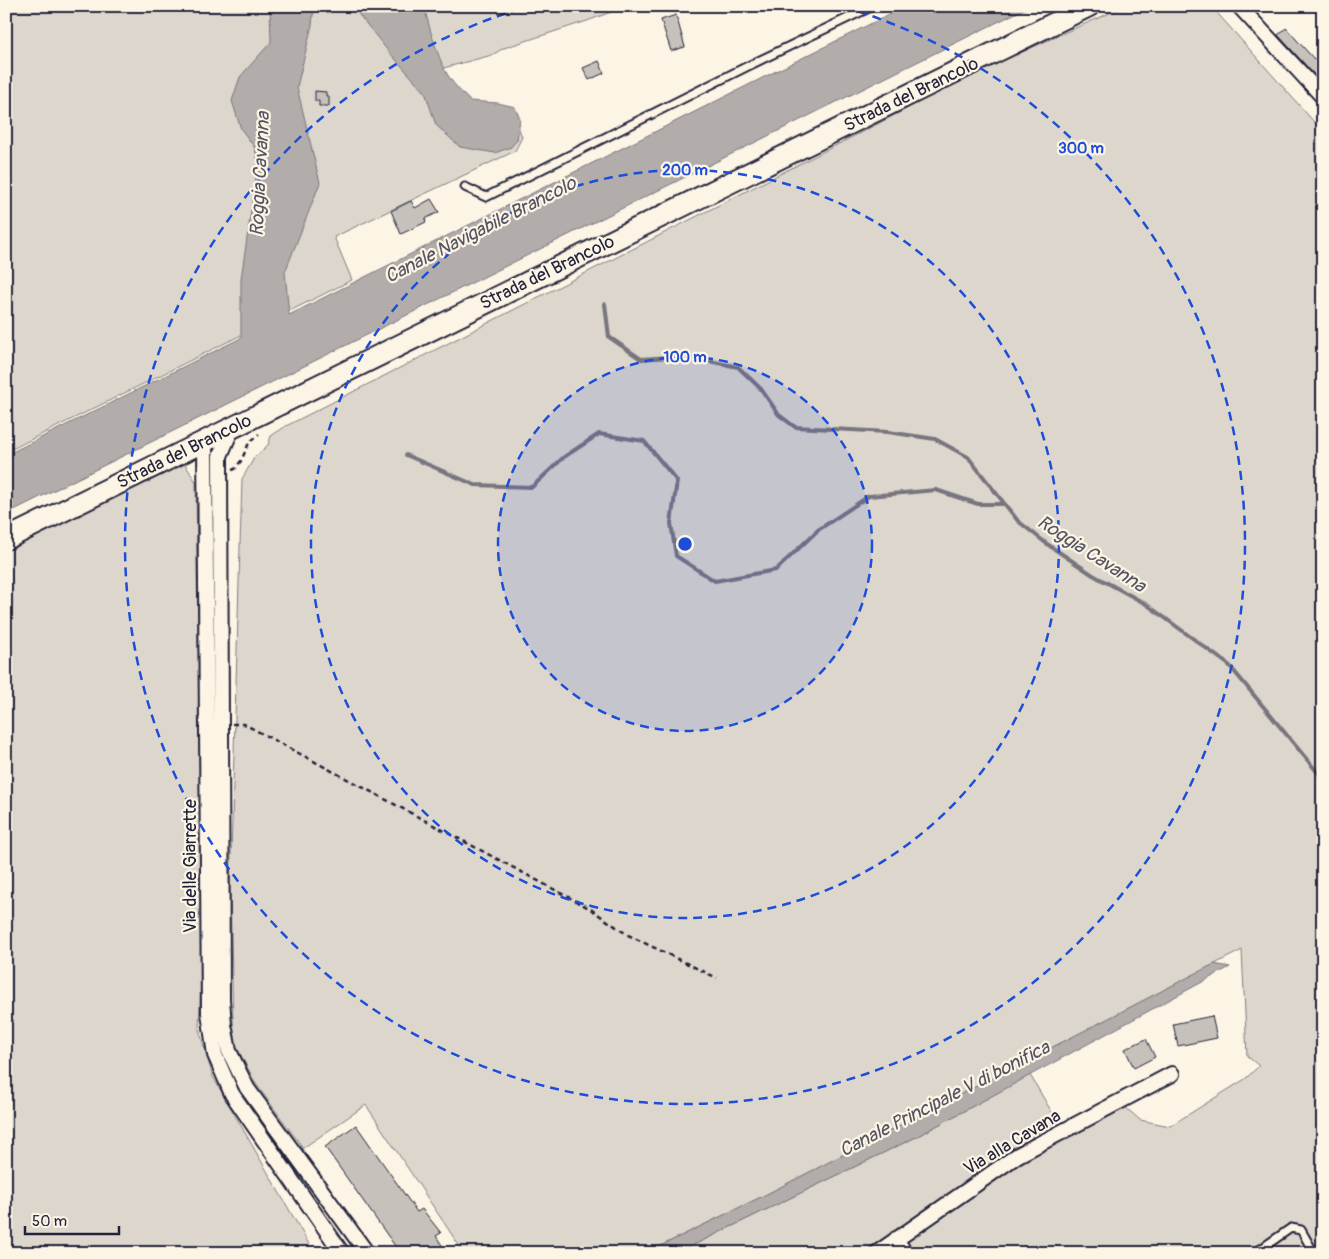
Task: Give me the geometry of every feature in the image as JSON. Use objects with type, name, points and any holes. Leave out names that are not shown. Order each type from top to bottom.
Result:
[{"type":"street","name":"Strada del Brancolo","points":[[6,539],[1089,6]]},
{"type":"street","points":[[1239,6],[1323,97]]},
{"type":"street","name":"Via delle Giarrette","points":[[219,433],[222,999],[224,1025],[230,1051],[247,1088],[367,1253]]},
{"type":"street","name":"Via delle Giarrette","points":[[219,433],[205,462],[209,1013],[214,1055],[232,1094],[342,1253]]},
{"type":"street","points":[[187,449],[197,452],[205,462]]},
{"type":"street","name":"Via alla Cavana","points":[[877,1253],[1018,1155],[1172,1074]]},
{"type":"street","points":[[896,1240],[905,1253]]},
{"type":"lane","points":[[466,187],[486,197],[748,66],[873,6]]},
{"type":"lane","points":[[1254,1253],[1291,1228],[1301,1230],[1314,1253]]},
{"type":"path","points":[[220,723],[244,724],[589,908],[628,935],[717,978]]},
{"type":"shaded area","points":[[6,6],[627,6],[504,48],[492,55],[440,69],[451,98],[518,126],[522,137],[515,151],[334,237],[352,280],[12,449],[9,445],[6,446]]},
{"type":"shaded area","points":[[1126,6],[1211,6],[1323,132],[1323,1253],[913,1253],[905,1242],[1020,1164],[1124,1106],[1140,1120],[1170,1126],[1245,1079],[1259,1066],[1247,1056],[1242,950],[765,1195],[646,1253],[464,1253],[366,1105],[303,1148],[256,1084],[236,1046],[233,1021],[230,889],[242,479],[254,458],[268,445],[271,436],[286,426],[958,82]]},
{"type":"shaded area","points":[[183,461],[196,482],[202,954],[199,1029],[213,1077],[314,1253],[6,1253],[6,550]]},
{"type":"shaded area","points":[[1030,1075],[1057,1121],[862,1253],[677,1253],[916,1137]]},
{"type":"water","name":"Canale Navigabile Brancolo","points":[[270,6],[314,6],[312,25],[297,87],[320,183],[285,272],[289,315],[906,6],[1030,6],[6,514],[6,455],[241,338],[241,279],[258,163],[255,148],[241,129],[232,101],[240,77],[271,42]]},
{"type":"water","points":[[352,6],[424,6],[438,53],[449,77],[470,101],[498,103],[515,107],[520,119],[517,140],[511,147],[495,153],[460,147],[436,125],[425,92],[388,51]]},
{"type":"water","points":[[1214,964],[1230,967],[916,1137],[677,1253],[646,1253],[765,1195]]},
{"type":"building","points":[[676,15],[685,47],[671,51],[661,20]]},
{"type":"building","points":[[1286,28],[1323,69],[1323,79],[1320,81],[1278,35]]},
{"type":"building","points":[[599,61],[604,73],[589,80],[583,68]]},
{"type":"building","points":[[315,91],[326,92],[326,96],[329,96],[329,106],[319,106],[319,101],[315,101]]},
{"type":"building","points":[[431,199],[439,212],[425,219],[426,222],[401,234],[391,211],[411,201],[415,208]]},
{"type":"building","points":[[1212,1016],[1217,1038],[1178,1046],[1173,1024]]},
{"type":"building","points":[[1146,1039],[1155,1057],[1134,1068],[1125,1049]]},
{"type":"building","points":[[356,1125],[417,1212],[422,1209],[441,1233],[436,1236],[447,1253],[400,1253],[325,1147]]},
{"type":"waterway","name":"Roggia Cavanna","points":[[605,304],[609,337],[641,359],[684,356],[738,367],[761,389],[779,415],[795,427],[888,432],[935,439],[968,457],[1018,521],[1047,544],[1093,575],[1146,604],[1229,665],[1323,779]]},
{"type":"waterway","points":[[406,455],[475,485],[532,487],[564,457],[599,434],[644,441],[677,481],[671,523],[676,556],[715,581],[776,570],[818,530],[869,496],[936,490],[978,504],[1004,504]]},
{"type":"water label","name":"Canale Principale V di bonifica","points":[[944,1098]]}]
